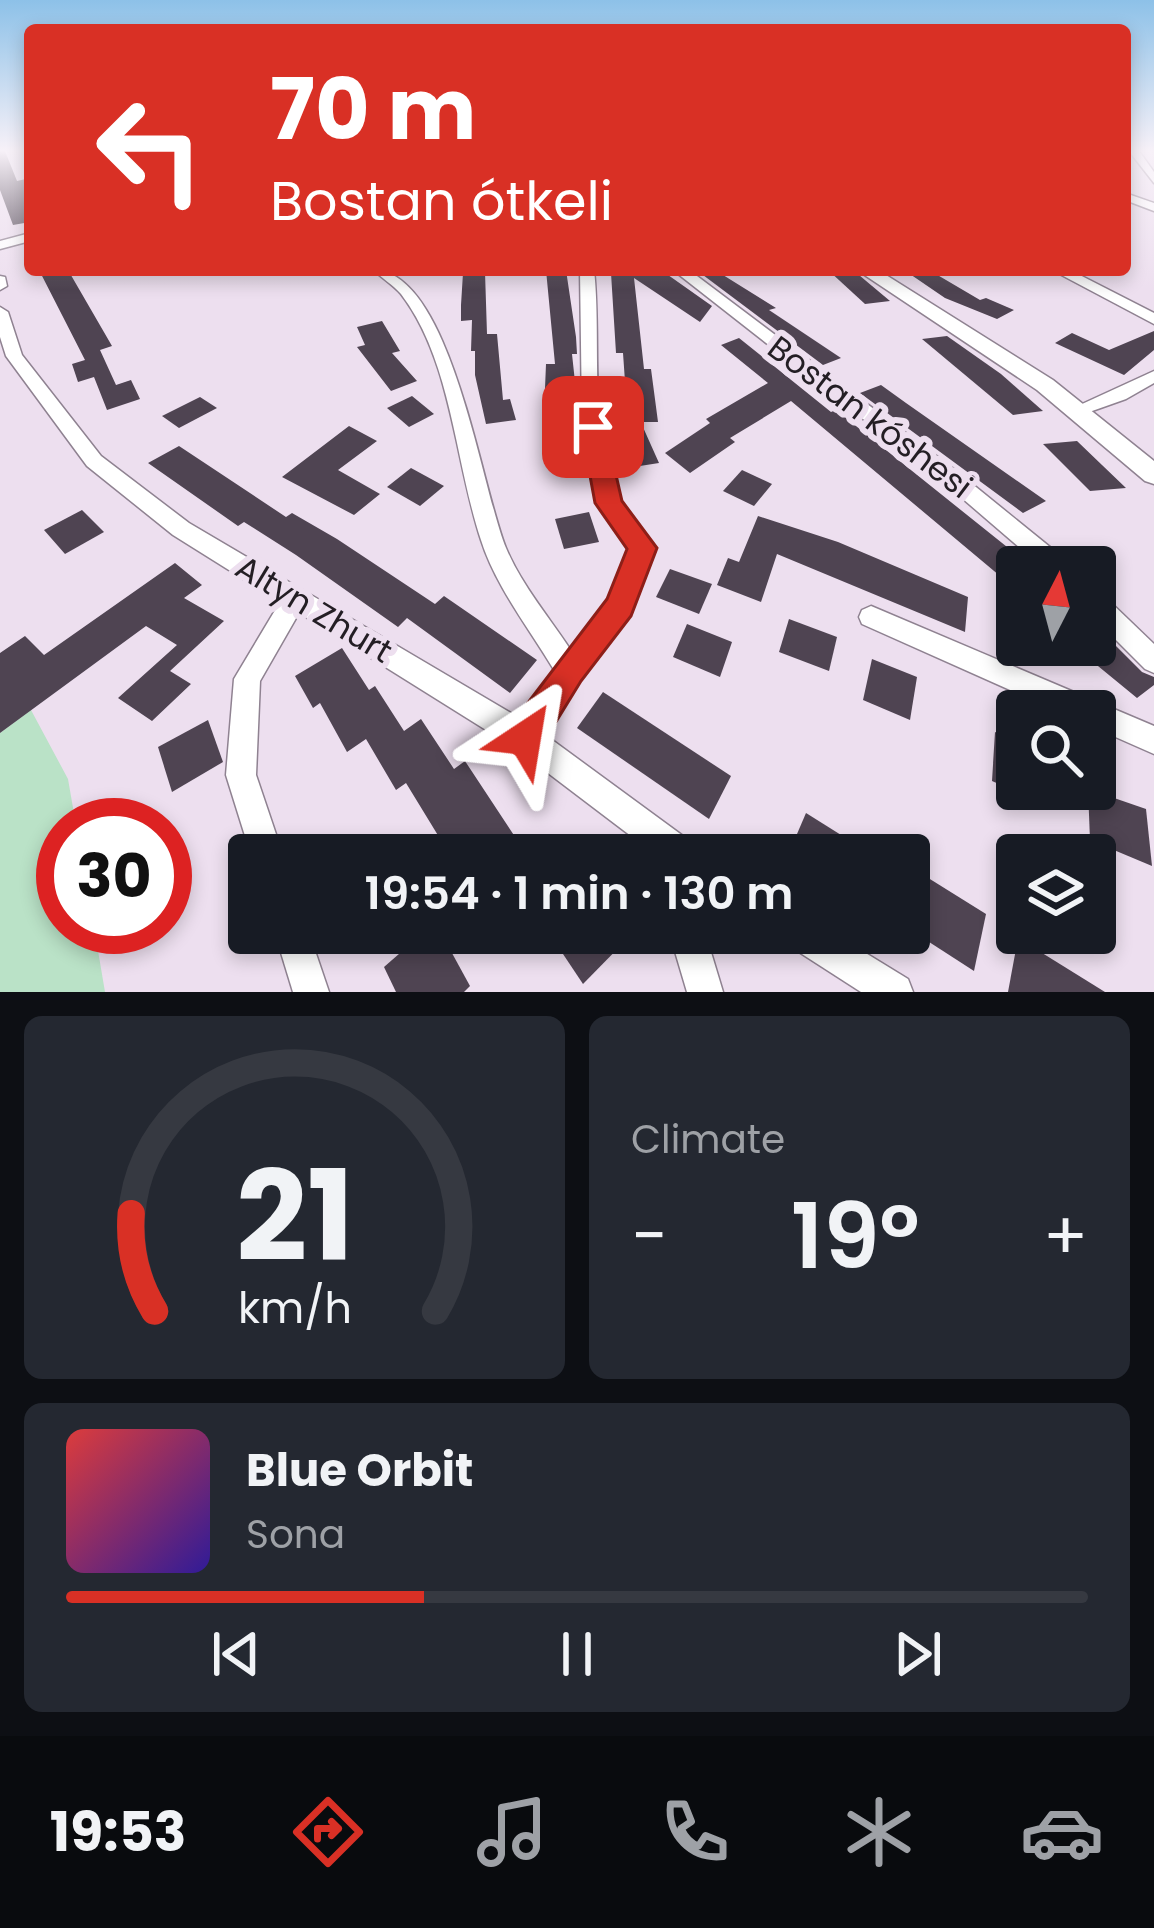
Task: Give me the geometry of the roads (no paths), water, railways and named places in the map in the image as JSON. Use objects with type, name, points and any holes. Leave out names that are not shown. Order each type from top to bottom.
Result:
[{"type":"main road","points":[[875,276],[1078,410],[1154,475]]},
{"type":"street","points":[[393,276],[436,340],[494,546],[569,670]]},
{"type":"street","points":[[525,738],[569,670],[620,607],[643,548],[609,503],[593,427],[593,308],[587,276]]},
{"type":"street","name":"Bostan kóshesi","points":[[688,276],[948,475],[1033,546]]},
{"type":"street","points":[[1071,276],[1154,319]]},
{"type":"street","name":"Altyn Zhurt","points":[[0,312],[14,356],[94,461],[181,529],[525,738],[655,834]]},
{"type":"street","points":[[1078,410],[1154,376]]},
{"type":"street","points":[[260,834],[241,775],[247,679],[296,597]]},
{"type":"street","points":[[871,617],[1041,690]]},
{"type":"street","points":[[1116,624],[1154,661]]},
{"type":"street","points":[[1116,723],[1154,740]]},
{"type":"street","points":[[299,954],[311,992]]},
{"type":"street","points":[[694,954],[705,992]]},
{"type":"street","points":[[834,954],[895,992]]}]
